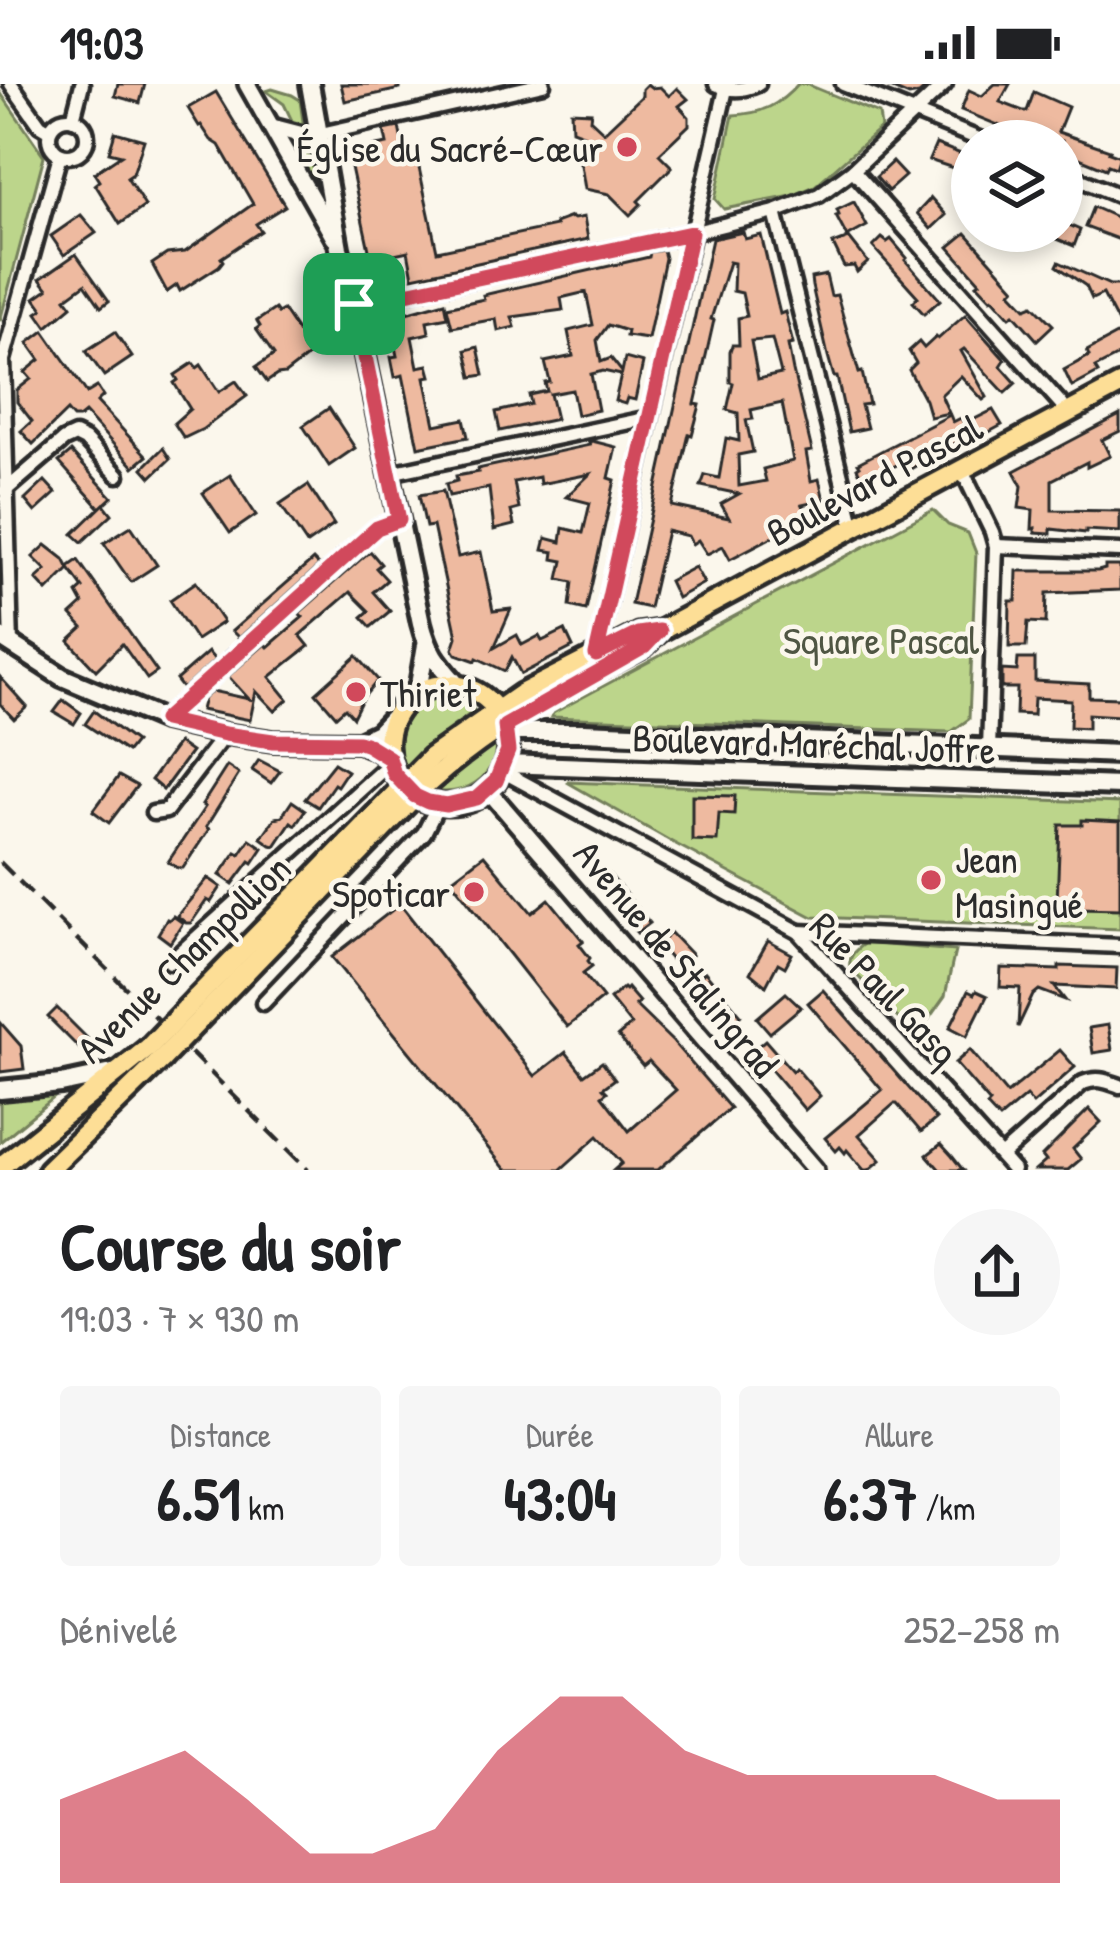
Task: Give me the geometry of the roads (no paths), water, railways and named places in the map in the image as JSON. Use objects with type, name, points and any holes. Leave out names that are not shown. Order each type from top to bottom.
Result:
[{"type":"main road","points":[[310,84],[339,248],[426,644],[439,668],[458,686]]},
{"type":"main road","name":"Boulevard Pascal","points":[[503,722],[644,647],[659,631],[1120,385]]},
{"type":"main road","name":"Boulevard Pascal","points":[[503,722],[596,655],[638,634],[659,631]]},
{"type":"main road","points":[[6,641],[62,677],[164,720],[273,741],[359,742],[390,761],[409,790],[438,805],[467,802],[488,790],[508,751],[503,722],[480,694],[458,686],[439,685],[414,695]]},
{"type":"main road","points":[[359,742],[378,734],[414,695],[426,644]]},
{"type":"main road","points":[[390,761],[388,733],[396,714]]},
{"type":"main road","name":"Boulevard Maréchal Joffre","points":[[503,722],[584,732],[1120,754]]},
{"type":"main road","name":"Avenue Champollion","points":[[50,1169],[409,790],[431,757],[503,722]]},
{"type":"main road","points":[[995,749],[1000,782]]},
{"type":"main road","name":"Boulevard Maréchal Joffre","points":[[503,767],[1120,787]]},
{"type":"main road","name":"Avenue Champollion","points":[[0,1167],[123,1071],[155,1054]]},
{"type":"main road","points":[[0,1090],[123,1071]]},
{"type":"street","points":[[11,84],[40,125],[50,131]]},
{"type":"street","points":[[73,119],[82,84]]},
{"type":"street","points":[[248,84],[339,248]]},
{"type":"street","points":[[272,127],[307,136],[321,134],[539,84]]},
{"type":"street","points":[[596,655],[721,86],[744,90],[758,84]]},
{"type":"street","points":[[843,84],[951,127]]},
{"type":"street","points":[[354,304],[775,212],[820,195],[945,84]]},
{"type":"street","points":[[73,119],[84,126],[86,144],[73,156],[61,154],[52,147],[50,131],[57,122],[73,119]]},
{"type":"street","points":[[6,641],[3,360],[61,154]]},
{"type":"street","points":[[853,170],[1066,414]]},
{"type":"street","points":[[1083,181],[1120,196]]},
{"type":"street","points":[[775,212],[854,528]]},
{"type":"street","points":[[390,473],[649,418]]},
{"type":"street","points":[[3,493],[75,435],[118,475]]},
{"type":"street","points":[[962,470],[996,546],[995,749]]},
{"type":"street","points":[[164,720],[377,528],[399,520]]},
{"type":"street","points":[[996,546],[1120,550]]},
{"type":"street","points":[[0,605],[9,591]]},
{"type":"street","points":[[154,813],[166,811],[225,734]]},
{"type":"street","points":[[170,962],[390,761]]},
{"type":"street","name":"Rue Paul Gasq","points":[[503,767],[799,932],[1013,1170]]},
{"type":"street","name":"Avenue de Stalingrad","points":[[488,790],[815,1170]]},
{"type":"street","points":[[262,1003],[424,833],[438,805]]},
{"type":"street","points":[[799,932],[1120,946]]},
{"type":"street","points":[[1001,1156],[1083,1083],[1104,1080],[1120,1087]]},
{"type":"railway","points":[[0,862],[308,1170]]},
{"type":"place","name":"Église du Sacré-Cœur","points":[[627,147]]},
{"type":"place","name":"Thiriet","points":[[356,692]]},
{"type":"place","name":"Jean Masingué","points":[[931,880]]},
{"type":"place","name":"Spoticar","points":[[474,892]]},
{"type":"park label","name":"Square Pascal","points":[[881,639]]}]
